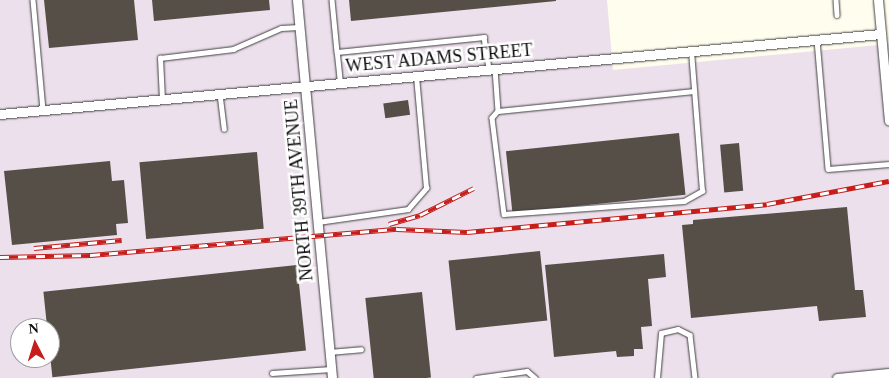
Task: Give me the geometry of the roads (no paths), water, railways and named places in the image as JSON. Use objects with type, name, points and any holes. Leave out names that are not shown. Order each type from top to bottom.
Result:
[{"type":"street","name":"NORTH 39TH AVENUE","points":[[297,0],[331,373]]},
{"type":"street","points":[[878,0],[884,18],[881,34],[889,121]]},
{"type":"street","name":"WEST ADAMS STREET","points":[[0,114],[881,34]]},
{"type":"street","points":[[837,378],[889,373]]},
{"type":"lane","points":[[33,0],[43,110]]},
{"type":"lane","points":[[332,0],[340,83]]},
{"type":"lane","points":[[836,0],[837,15]]},
{"type":"lane","points":[[162,100],[160,58],[233,48],[280,28],[300,27]]},
{"type":"lane","points":[[337,52],[484,37],[492,70],[498,111]]},
{"type":"lane","points":[[817,40],[828,169],[889,164]]},
{"type":"lane","points":[[691,52],[702,191],[684,201],[508,216],[501,206],[492,118],[498,111],[694,91]]},
{"type":"lane","points":[[318,222],[408,209],[426,188],[416,76]]},
{"type":"lane","points":[[220,94],[224,129]]},
{"type":"lane","points":[[657,378],[660,333],[678,330],[690,334],[695,378]]},
{"type":"lane","points":[[329,352],[361,349]]},
{"type":"lane","points":[[476,378],[527,371],[535,378]]},
{"type":"lane","points":[[272,373],[331,373]]},
{"type":"railway","points":[[0,257],[91,255],[397,229],[467,232],[767,204],[889,181]]},
{"type":"railway","points":[[389,224],[420,215],[474,188]]},
{"type":"railway","points":[[34,248],[122,240]]}]
